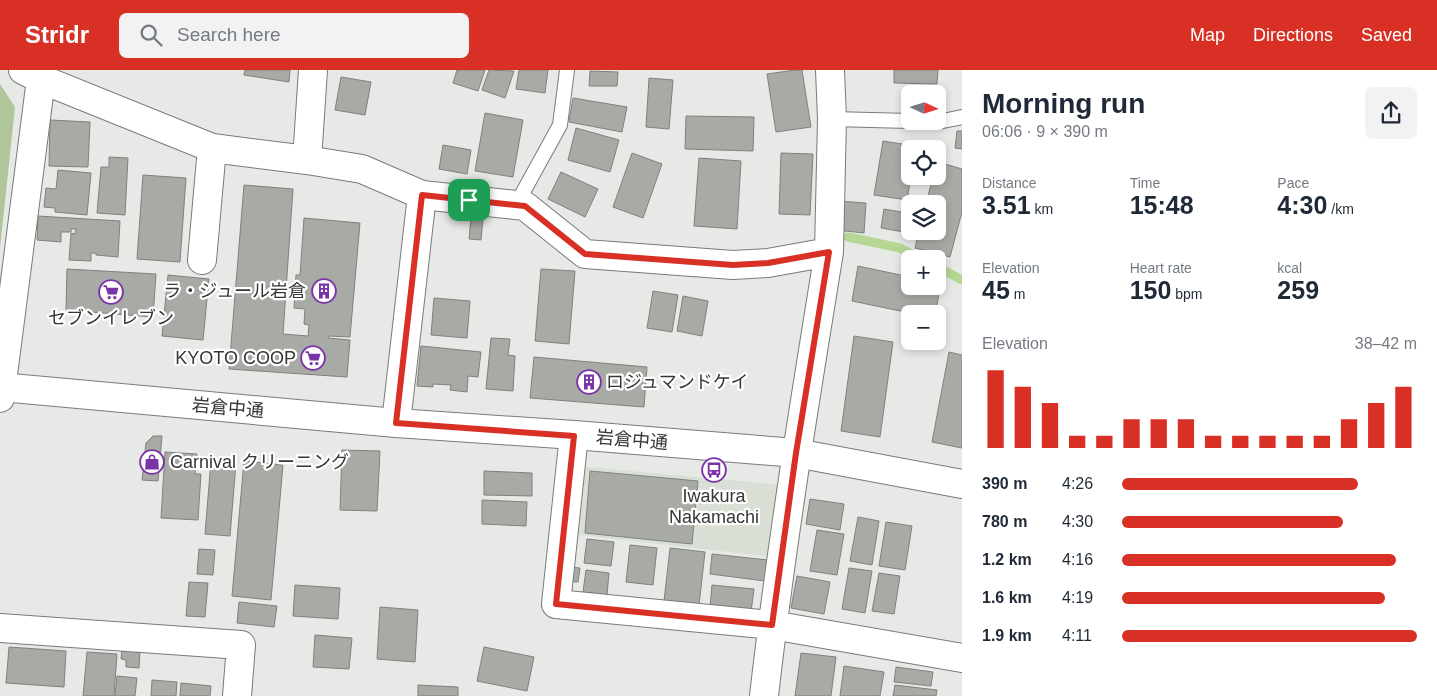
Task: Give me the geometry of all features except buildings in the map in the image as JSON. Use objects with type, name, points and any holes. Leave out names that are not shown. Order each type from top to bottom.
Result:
[{"type":"street","points":[[307,160],[313,70]]},
{"type":"street","points":[[764,696],[796,453],[829,252],[832,119],[830,70]]},
{"type":"street","points":[[0,390],[32,74],[212,148],[362,169],[422,195],[525,206],[585,254],[733,265],[768,263],[829,252]]},
{"type":"street","points":[[202,260],[212,148]]},
{"type":"street","points":[[396,423],[422,195]]},
{"type":"street","name":"岩倉中通","points":[[0,390],[396,423],[796,453],[962,484]]},
{"type":"street","points":[[574,436],[556,604],[772,625],[962,658]]},
{"type":"street","points":[[0,628],[241,644],[237,696]]},
{"type":"lane","points":[[516,205],[560,125],[567,70]]},
{"type":"lane","points":[[946,121],[962,118]]},
{"type":"lane","points":[[832,119],[901,121]]},
{"type":"shaded area","points":[[577,466],[782,485],[772,557],[571,534]]},
{"type":"green space","points":[[0,84],[15,107],[0,248]]},
{"type":"waterway","points":[[848,237],[904,250]]},
{"type":"waterway","points":[[946,271],[962,280]]},
{"type":"place","name":"ラ・ジュール岩倉","points":[[324,291]]},
{"type":"place","name":"セブンイレブン","points":[[111,292]]},
{"type":"place","name":"KYOTO COOP","points":[[313,358]]},
{"type":"place","name":"ロジュマンドケイ","points":[[589,382]]},
{"type":"place","name":"Carnival クリーニング","points":[[152,462]]},
{"type":"place","name":"Iwakura Nakamachi","points":[[714,470]]},
{"type":"route","points":[[422,195],[469,200],[525,206],[585,254],[733,265],[768,263],[829,252],[796,453],[772,625],[556,604],[574,436],[396,423],[422,195]]}]
